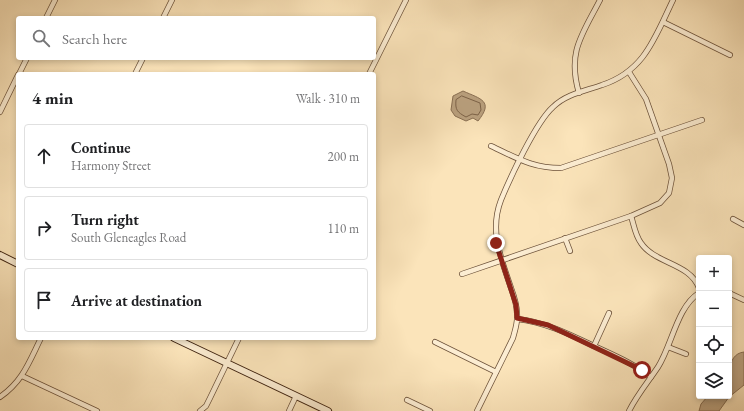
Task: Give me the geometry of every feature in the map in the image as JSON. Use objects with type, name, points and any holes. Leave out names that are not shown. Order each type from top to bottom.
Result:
[{"type":"main road","points":[[0,255],[16,263]]},
{"type":"main road","points":[[178,340],[328,411]]},
{"type":"street","points":[[47,16],[55,0]]},
{"type":"street","points":[[164,16],[172,0]]},
{"type":"street","points":[[371,72],[406,0]]},
{"type":"street","points":[[579,92],[573,69],[574,57],[580,39],[600,0]]},
{"type":"street","points":[[477,411],[513,338],[517,318],[516,305],[496,243],[497,215],[501,200],[546,114],[562,100],[579,92],[616,80],[629,72],[644,57],[673,0]]},
{"type":"street","points":[[663,22],[730,55]]},
{"type":"street","points":[[20,72],[26,60]]},
{"type":"street","points":[[137,72],[142,60]]},
{"type":"street","points":[[462,274],[631,216],[660,203],[669,193],[672,178],[671,170],[646,99],[629,72]]},
{"type":"street","points":[[0,112],[16,79]]},
{"type":"street","points":[[491,146],[540,167],[561,168],[702,120]]},
{"type":"street","points":[[631,216],[637,235],[647,250],[692,275],[696,282]]},
{"type":"street","points":[[733,219],[744,225]]},
{"type":"street","points":[[566,238],[570,251]]},
{"type":"street","points":[[732,294],[744,300]]},
{"type":"street","points":[[630,411],[638,394],[651,377],[668,346],[683,310],[689,300],[696,296]]},
{"type":"street","points":[[594,346],[609,313]]},
{"type":"street","points":[[517,318],[548,325],[642,370],[651,377]]},
{"type":"street","points":[[0,397],[12,389],[22,376],[40,340]]},
{"type":"street","points":[[200,411],[206,406],[239,340]]},
{"type":"street","points":[[435,342],[496,372]]},
{"type":"street","points":[[668,346],[686,354]]},
{"type":"street","points":[[22,376],[97,411]]},
{"type":"street","points":[[289,411],[296,396]]},
{"type":"street","points":[[407,400],[430,411]]},
{"type":"water","points":[[463,91],[480,99],[485,105],[483,114],[478,121],[473,118],[466,121],[455,116],[451,110],[453,96]]},
{"type":"water","points":[[744,352],[744,385],[732,395],[732,361],[738,354]]},
{"type":"water","points":[[705,399],[728,399],[719,411],[699,411],[701,404]]},
{"type":"route","points":[[496,243],[516,305],[517,318],[536,321],[563,331],[642,370]]}]
